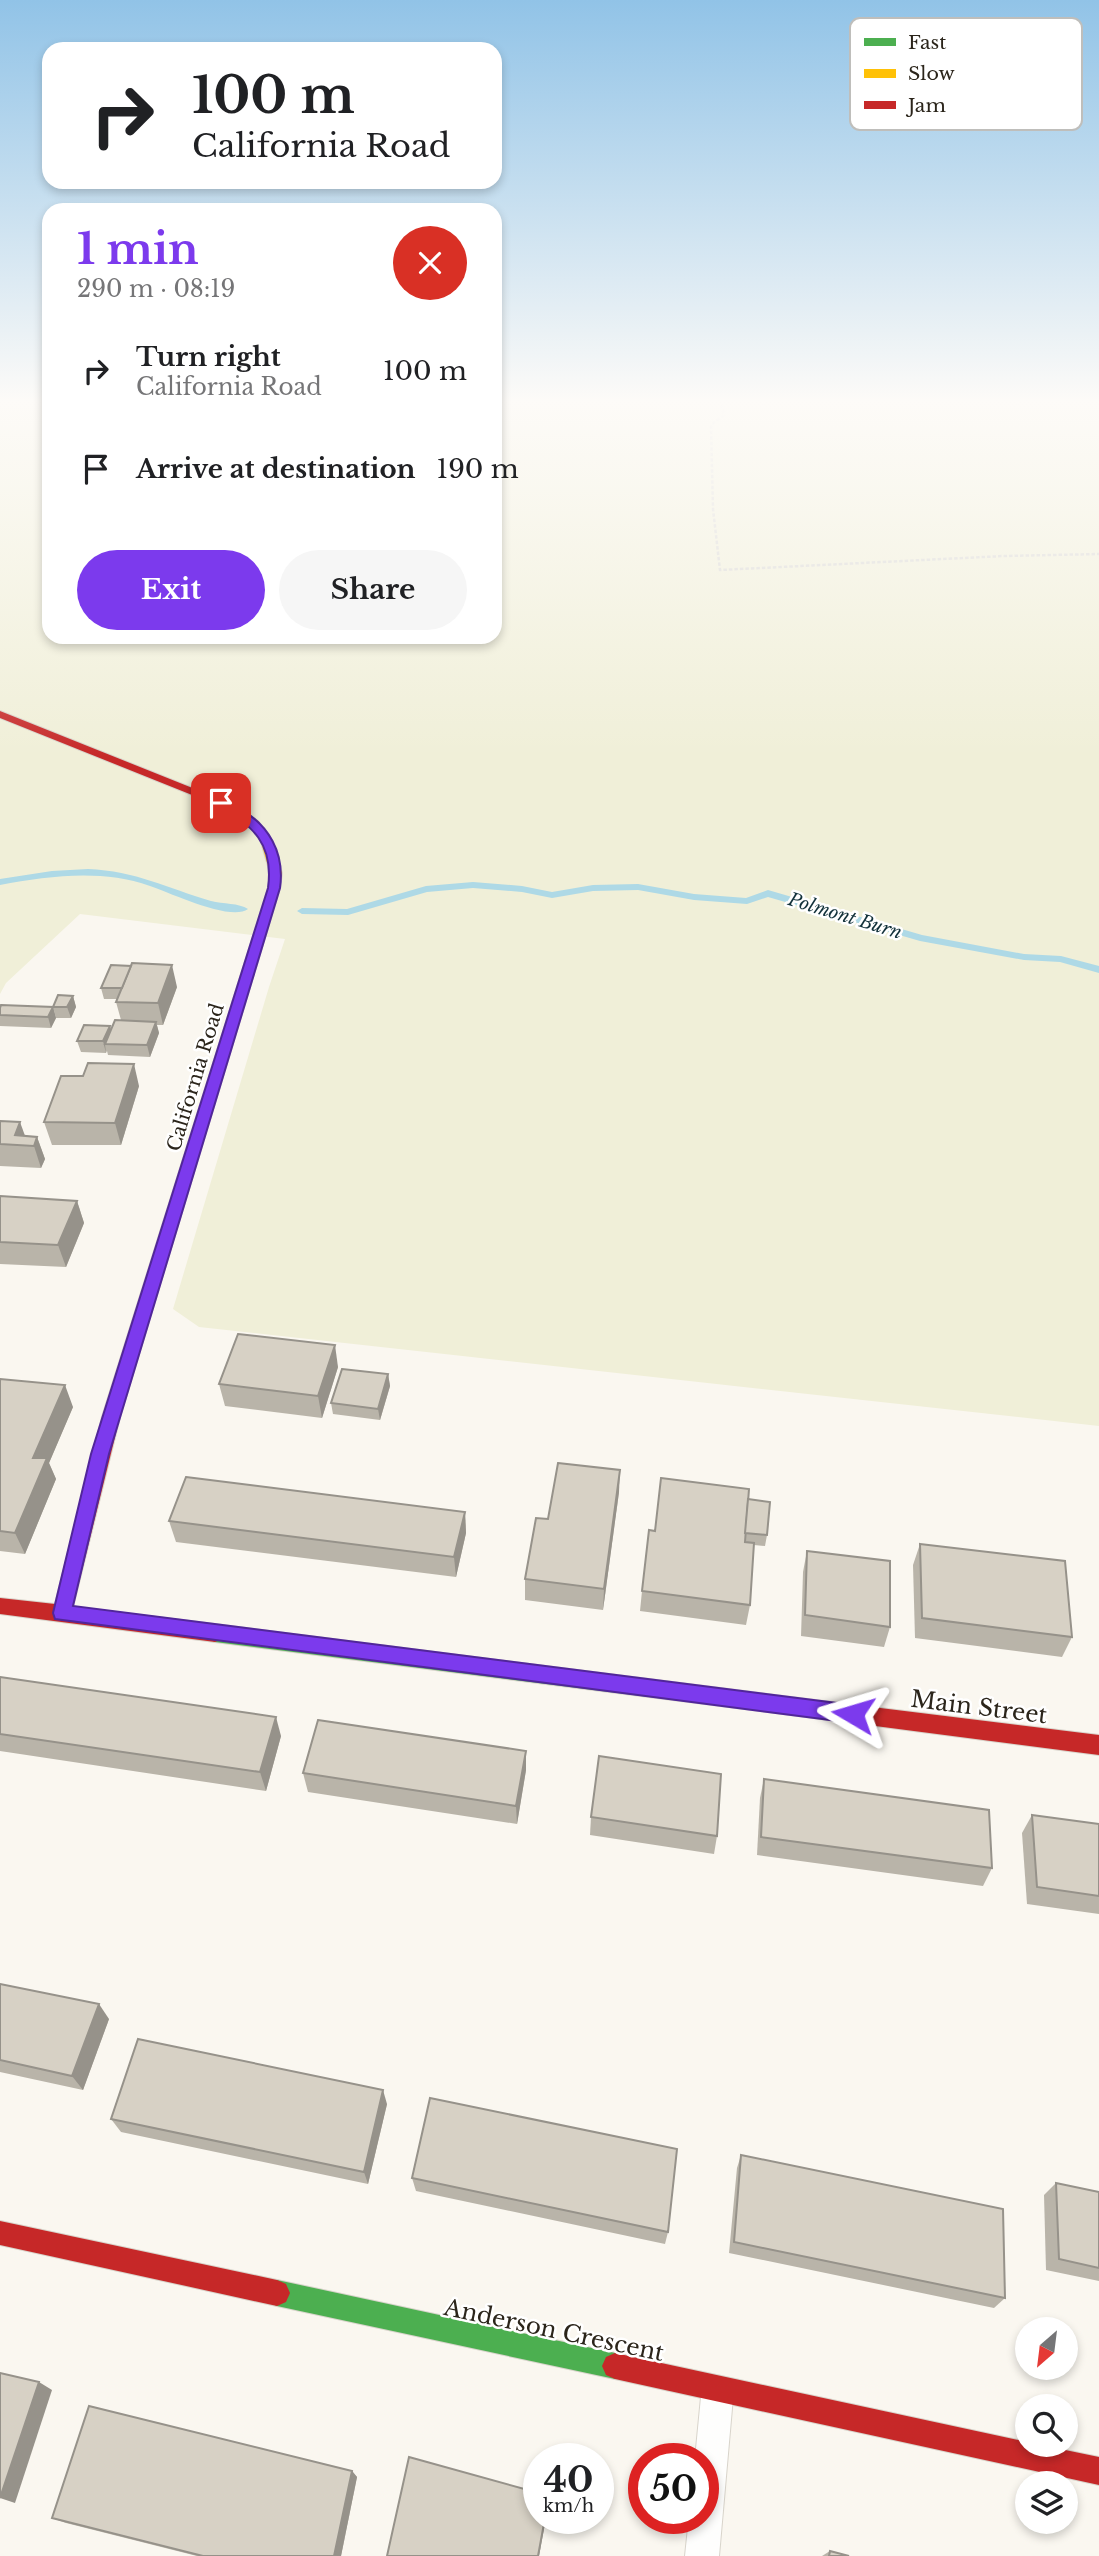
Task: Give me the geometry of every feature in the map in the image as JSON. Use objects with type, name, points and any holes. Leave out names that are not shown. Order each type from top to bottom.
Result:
[{"type":"main road","name":"California Road","points":[[0,714],[221,803],[243,815],[265,834],[276,873],[243,992],[100,1454],[62,1613]]},
{"type":"main road","name":"Main Street","points":[[0,1606],[1099,1745]]},
{"type":"main road","name":"Anderson Crescent","points":[[0,2233],[1099,2471]]},
{"type":"lane","points":[[702,2556],[718,2389]]},
{"type":"path","points":[[714,518],[720,570],[789,569],[1051,553],[1099,554]]},
{"type":"green space","points":[[0,518],[42,518],[42,644],[502,644],[502,518],[1099,518],[1099,1426],[199,1327],[173,1309],[285,939],[80,914],[6,983],[0,994]]},
{"type":"building","points":[[132,963],[172,965],[158,1003],[116,1002]]},
{"type":"building","points":[[111,965],[131,966],[122,988],[101,988]]},
{"type":"building","points":[[58,995],[73,996],[67,1007],[53,1007]]},
{"type":"building","points":[[1,1005],[53,1007],[48,1017],[0,1015]]},
{"type":"building","points":[[115,1020],[156,1022],[147,1045],[105,1044]]},
{"type":"building","points":[[84,1025],[110,1026],[103,1041],[77,1041]]},
{"type":"building","points":[[88,1063],[134,1064],[115,1123],[44,1122],[61,1076],[83,1076]]},
{"type":"building","points":[[0,1121],[20,1122],[15,1135],[37,1137],[34,1146],[0,1144]]},
{"type":"building","points":[[0,1196],[77,1201],[58,1245],[0,1242]]},
{"type":"building","points":[[238,1334],[335,1345],[318,1396],[219,1384]]},
{"type":"building","points":[[342,1369],[388,1374],[378,1409],[331,1403]]},
{"type":"building","points":[[0,1379],[65,1385],[33,1458],[47,1458],[15,1533],[0,1531]]},
{"type":"building","points":[[558,1463],[620,1470],[604,1589],[525,1579],[536,1518],[548,1519]]},
{"type":"building","points":[[186,1477],[465,1512],[454,1557],[169,1521]]},
{"type":"building","points":[[661,1478],[749,1489],[745,1542],[754,1543],[750,1605],[642,1591],[649,1530],[655,1531]]},
{"type":"building","points":[[748,1499],[770,1502],[767,1535],[745,1533]]},
{"type":"building","points":[[920,1544],[1065,1561],[1072,1637],[922,1618]]},
{"type":"building","points":[[807,1551],[890,1561],[890,1627],[805,1615]]},
{"type":"building","points":[[0,1677],[276,1717],[260,1772],[0,1734]]},
{"type":"building","points":[[318,1720],[526,1751],[516,1806],[303,1773]]},
{"type":"building","points":[[599,1756],[721,1774],[717,1836],[591,1817]]},
{"type":"building","points":[[764,1779],[989,1810],[992,1868],[761,1837]]},
{"type":"building","points":[[1032,1815],[1099,1824],[1099,1896],[1037,1887]]},
{"type":"building","points":[[0,1984],[99,2004],[72,2076],[0,2060]]},
{"type":"building","points":[[138,2039],[383,2090],[364,2172],[111,2119]]},
{"type":"building","points":[[430,2098],[677,2149],[668,2232],[412,2178]]},
{"type":"building","points":[[741,2155],[1003,2209],[1005,2298],[734,2242]]},
{"type":"building","points":[[1056,2183],[1099,2192],[1099,2268],[1059,2259]]},
{"type":"building","points":[[0,2373],[39,2382],[0,2498]]},
{"type":"building","points":[[89,2406],[352,2471],[334,2556],[203,2556],[52,2518]]},
{"type":"building","points":[[409,2457],[523,2489],[523,2534],[542,2534],[538,2556],[387,2556]]},
{"type":"building","points":[[830,2551],[849,2556],[829,2556]]},
{"type":"waterway","name":"Polmont Burn","points":[[0,882],[52,874],[105,873],[139,879],[202,902],[243,909]]},
{"type":"waterway","name":"Polmont Burn","points":[[302,911],[348,912],[426,889],[473,885],[522,889],[552,895],[593,888],[638,887],[694,897],[747,901],[768,893],[920,938],[1024,957],[1061,959],[1099,970]]},
{"type":"traffic: fast","points":[[215,1633],[775,1704]]},
{"type":"traffic: fast","points":[[277,2293],[615,2366]]},
{"type":"traffic: slow","points":[[111,1417],[274,888],[276,873],[267,842]]},
{"type":"traffic: jam","points":[[0,714],[221,803],[260,829],[267,842]]},
{"type":"traffic: jam","points":[[62,1613],[111,1417]]},
{"type":"traffic: jam","points":[[0,1606],[215,1633]]},
{"type":"traffic: jam","points":[[775,1704],[1099,1745]]},
{"type":"traffic: jam","points":[[0,2233],[277,2293]]},
{"type":"traffic: jam","points":[[615,2366],[1099,2471]]},
{"type":"route","points":[[221,803],[243,815],[265,834],[276,873],[274,888],[100,1454],[62,1613],[853,1714]]}]
